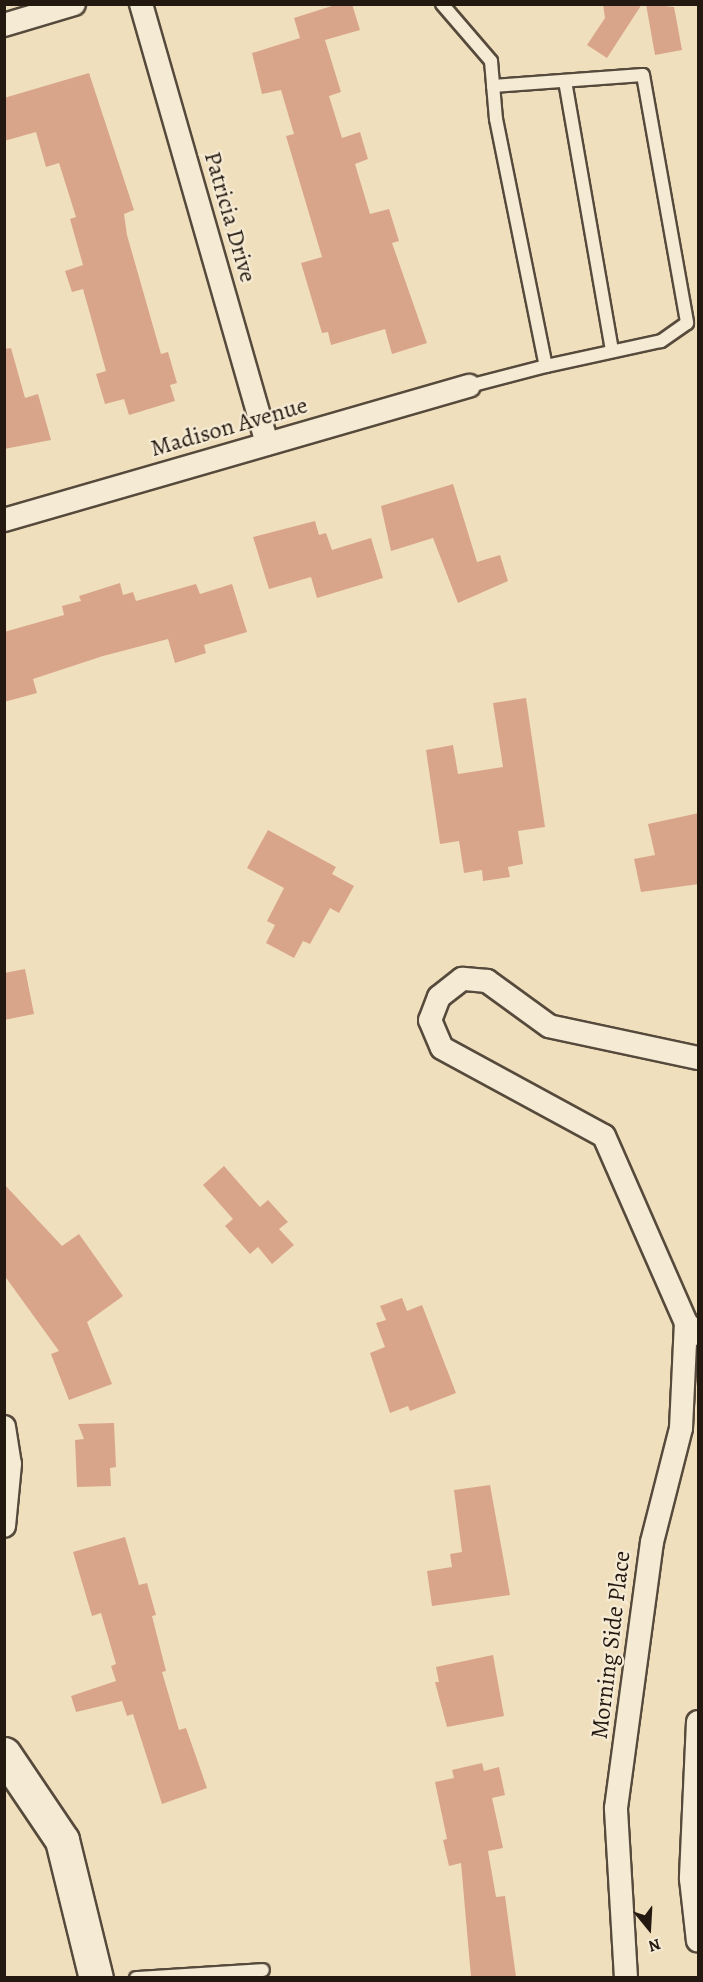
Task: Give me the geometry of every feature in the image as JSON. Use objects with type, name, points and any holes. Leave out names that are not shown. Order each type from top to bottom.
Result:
[{"type":"main road","points":[[4,1754],[62,1840],[96,1977]]},
{"type":"street","points":[[4,25],[74,4]]},
{"type":"street","name":"Patricia Drive","points":[[141,4],[267,443]]},
{"type":"street","name":"Madison Avenue","points":[[4,520],[469,386]]},
{"type":"street","name":"Morning Side Place","points":[[626,1977],[616,1808],[652,1542],[681,1428],[693,1329],[604,1136],[442,1048],[430,1020],[439,997],[462,979],[487,981],[549,1026],[699,1058]]},
{"type":"street","points":[[4,1427],[10,1464],[4,1526]]},
{"type":"street","points":[[699,1722],[691,1879],[699,1941]]},
{"type":"lane","points":[[442,4],[491,61],[496,119],[546,366]]},
{"type":"lane","points":[[469,386],[546,366],[661,341],[687,323],[643,75],[493,86]]},
{"type":"lane","points":[[565,81],[612,351]]},
{"type":"lane","points":[[136,1977],[263,1970]]},
{"type":"building","points":[[338,4],[352,4],[360,30],[325,40],[341,92],[329,96],[342,138],[360,132],[368,159],[355,164],[370,214],[389,209],[399,241],[392,243],[427,343],[392,354],[385,329],[331,345],[328,332],[322,333],[301,263],[322,257],[286,136],[294,134],[281,90],[262,94],[252,53],[300,38],[294,18]]},
{"type":"building","points":[[603,4],[642,4],[607,58],[587,45],[605,18]]},
{"type":"building","points":[[646,4],[674,7],[682,50],[655,55]]},
{"type":"building","points":[[89,73],[134,210],[124,214],[127,235],[161,354],[168,352],[177,383],[170,385],[175,401],[129,415],[124,399],[105,404],[96,374],[106,371],[83,289],[72,292],[65,271],[83,265],[70,219],[76,217],[59,163],[46,167],[36,132],[4,141],[4,98]]},
{"type":"building","points":[[11,348],[25,398],[38,394],[51,440],[4,449],[4,349]]},
{"type":"building","points":[[453,484],[477,562],[500,555],[508,581],[458,603],[433,538],[391,551],[381,506]]},
{"type":"building","points":[[315,521],[319,535],[326,533],[332,550],[371,538],[383,578],[317,598],[311,577],[269,589],[253,537]]},
{"type":"building","points":[[120,583],[123,595],[133,592],[136,601],[196,584],[200,594],[232,584],[247,632],[204,645],[206,653],[175,663],[168,639],[103,656],[33,679],[37,693],[4,702],[4,632],[64,615],[62,606],[81,601],[79,596]]},
{"type":"building","points":[[526,698],[545,827],[518,831],[523,864],[508,867],[510,877],[483,881],[482,870],[464,873],[459,841],[440,844],[426,750],[453,745],[458,774],[503,767],[493,703]]},
{"type":"building","points":[[699,813],[699,884],[641,892],[634,859],[655,855],[648,824]]},
{"type":"building","points":[[268,830],[336,867],[332,874],[354,886],[339,913],[330,908],[310,944],[303,941],[294,958],[266,943],[275,925],[267,921],[284,888],[247,868]]},
{"type":"building","points":[[25,969],[34,1014],[4,1020],[4,973]]},
{"type":"building","points":[[224,1166],[260,1207],[268,1200],[288,1222],[279,1229],[294,1245],[272,1264],[258,1247],[250,1254],[225,1226],[233,1219],[203,1185]]},
{"type":"building","points":[[4,1184],[62,1246],[79,1234],[123,1296],[87,1322],[112,1384],[69,1400],[51,1354],[59,1351],[4,1275]]},
{"type":"building","points":[[402,1298],[407,1311],[422,1305],[456,1393],[410,1411],[408,1406],[390,1413],[370,1353],[385,1347],[376,1323],[386,1320],[380,1306]]},
{"type":"building","points":[[114,1423],[116,1467],[110,1468],[111,1486],[77,1487],[75,1440],[84,1439],[78,1424]]},
{"type":"building","points":[[490,1485],[510,1595],[432,1606],[427,1571],[452,1567],[450,1554],[462,1552],[454,1490]]},
{"type":"building","points":[[125,1537],[139,1585],[147,1583],[156,1615],[152,1616],[166,1671],[162,1672],[179,1730],[186,1728],[207,1788],[162,1804],[133,1714],[127,1716],[122,1701],[76,1712],[71,1696],[116,1681],[111,1666],[116,1664],[101,1613],[92,1616],[73,1552]]},
{"type":"building","points":[[493,1655],[504,1716],[447,1727],[435,1682],[439,1682],[436,1667]]},
{"type":"building","points":[[482,1763],[484,1771],[499,1767],[505,1795],[492,1798],[503,1848],[488,1851],[496,1897],[505,1896],[516,1977],[471,1977],[461,1863],[449,1866],[443,1840],[447,1839],[435,1782],[454,1778],[452,1770]]}]
